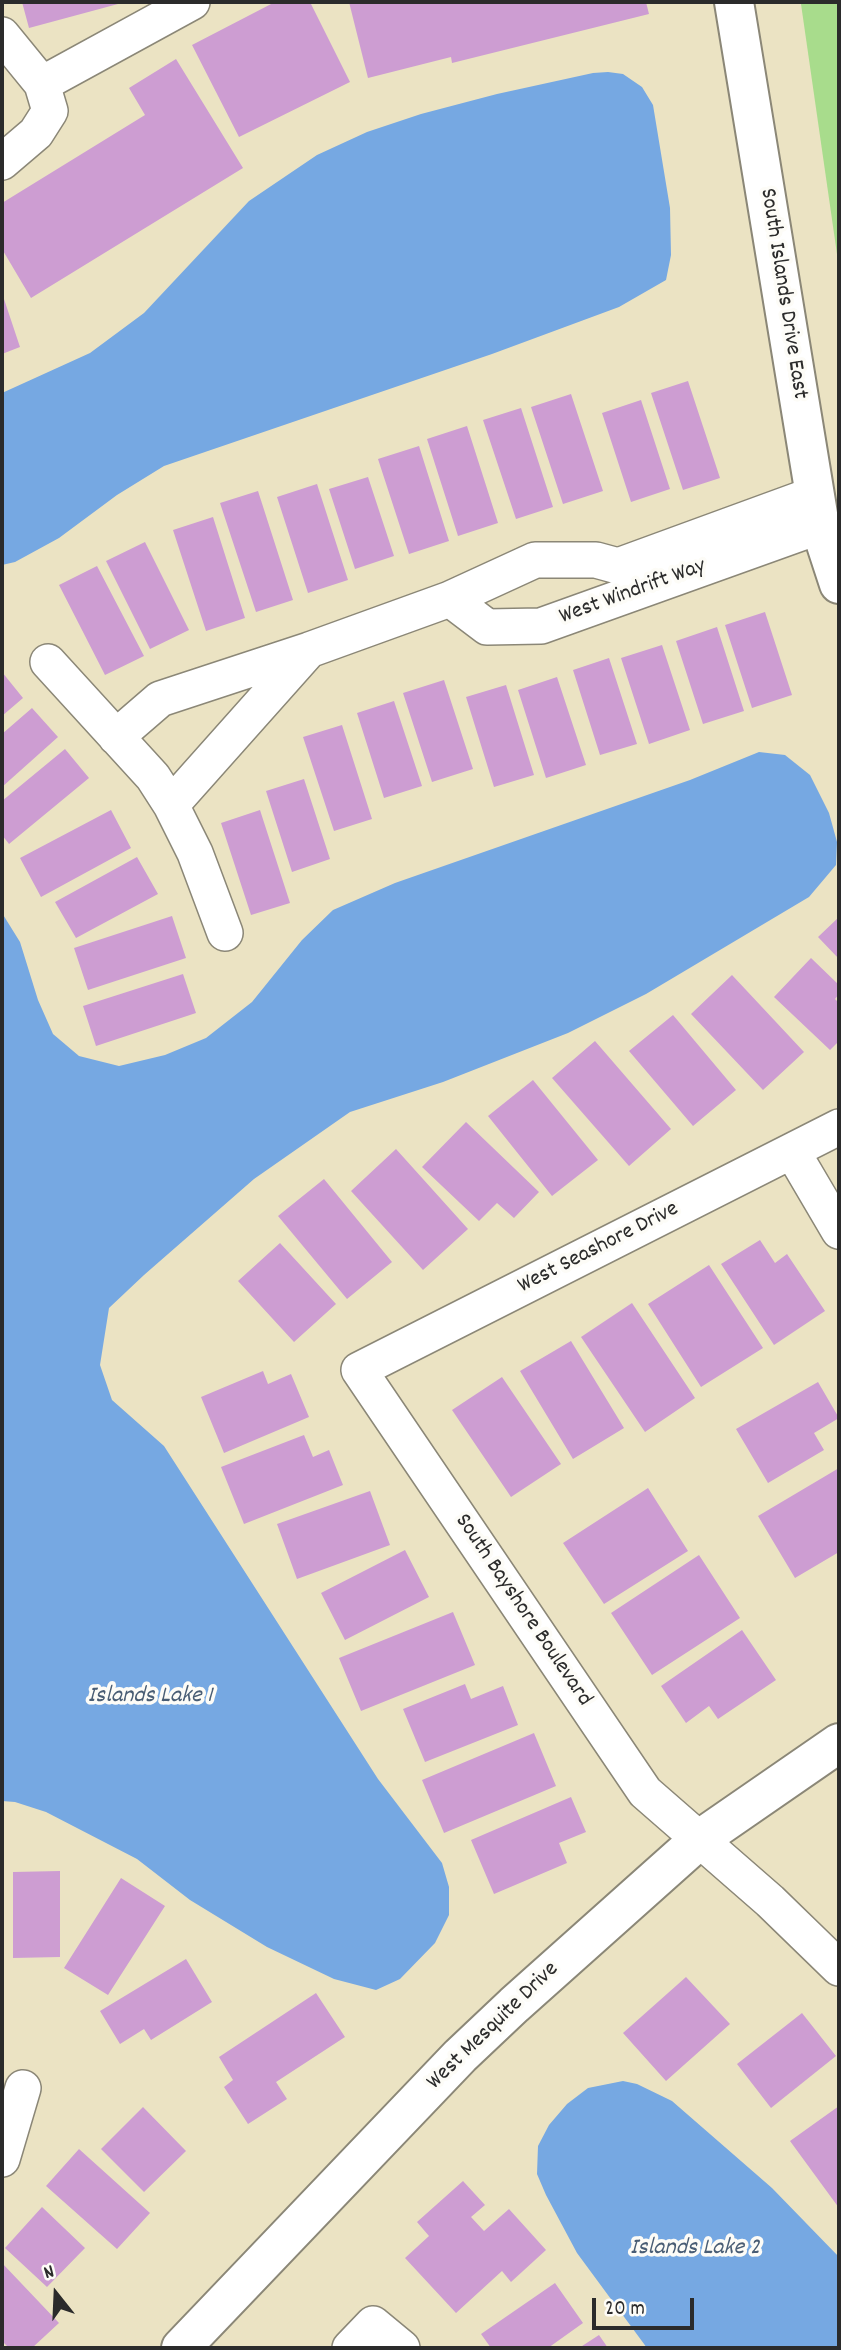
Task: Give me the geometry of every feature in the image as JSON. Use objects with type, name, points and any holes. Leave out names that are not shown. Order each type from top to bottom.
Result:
[{"type":"street","points":[[42,85],[192,2]]},
{"type":"street","name":"South Islands Drive East","points":[[734,2],[818,510],[839,584]]},
{"type":"street","points":[[2,35],[42,85],[50,111],[36,133],[2,162]]},
{"type":"street","name":"West Windrift Way","points":[[450,599],[487,627],[541,626],[818,510]]},
{"type":"street","name":"West Windrift Way","points":[[116,737],[160,699],[309,650],[450,599],[535,560],[596,560],[618,566],[818,510]]},
{"type":"street","name":"West Windrift Way","points":[[171,805],[309,650]]},
{"type":"street","points":[[47,662],[153,777],[171,805],[195,853],[225,933]]},
{"type":"street","name":"West Seashore Drive","points":[[359,1370],[839,1127]]},
{"type":"street","points":[[792,1151],[839,1231]]},
{"type":"street","name":"South Bayshore Boulevard","points":[[359,1370],[645,1792],[771,1901],[839,1968]]},
{"type":"street","name":"West Mesquite Drive","points":[[181,2348],[460,2056],[700,1839],[839,1743]]},
{"type":"street","points":[[2,2160],[23,2088]]},
{"type":"street","points":[[350,2348],[373,2324],[402,2348]]},
{"type":"green space","points":[[839,2],[839,268],[801,4]]},
{"type":"water","points":[[608,72],[623,74],[642,87],[653,105],[670,208],[671,255],[666,280],[619,307],[492,354],[164,466],[117,495],[59,538],[15,562],[2,565],[2,393],[90,353],[144,313],[249,201],[317,155],[367,132],[421,114],[497,94]]},
{"type":"water","name":"Islands Lake 1","points":[[759,752],[785,755],[810,775],[829,813],[837,842],[836,865],[809,897],[646,994],[568,1033],[443,1082],[350,1112],[254,1179],[109,1308],[100,1365],[112,1400],[164,1446],[378,1779],[442,1863],[449,1887],[449,1915],[435,1943],[400,1979],[376,1990],[334,1979],[267,1947],[190,1900],[137,1859],[46,1812],[15,1802],[2,1801],[2,913],[20,942],[38,1000],[53,1034],[79,1056],[119,1066],[165,1055],[206,1038],[252,1002],[302,940],[333,910],[395,883],[690,780]]},
{"type":"water","name":"Islands Lake 2","points":[[623,2081],[637,2084],[672,2101],[772,2188],[839,2257],[839,2348],[647,2348],[577,2253],[537,2174],[538,2146],[549,2125],[567,2104],[588,2088]]},
{"type":"building","points":[[22,2],[118,2],[118,4],[29,28]]},
{"type":"building","points":[[275,2],[310,2],[350,82],[239,137],[192,45]]},
{"type":"building","points":[[349,2],[646,2],[649,14],[452,63],[451,57],[368,78]]},
{"type":"building","points":[[176,59],[243,168],[31,298],[2,249],[2,203],[145,115],[129,88]]},
{"type":"building","points":[[2,293],[20,347],[2,354]]},
{"type":"building","points":[[688,381],[720,478],[683,490],[651,393]]},
{"type":"building","points":[[571,394],[603,491],[563,504],[531,407]]},
{"type":"building","points":[[641,400],[670,489],[631,502],[602,413]]},
{"type":"building","points":[[521,408],[553,507],[516,519],[483,420]]},
{"type":"building","points":[[467,426],[498,523],[458,536],[427,439]]},
{"type":"building","points":[[419,446],[449,541],[409,554],[378,459]]},
{"type":"building","points":[[368,477],[394,556],[355,569],[329,489]]},
{"type":"building","points":[[317,484],[348,580],[308,593],[277,497]]},
{"type":"building","points":[[258,491],[293,600],[256,612],[220,503]]},
{"type":"building","points":[[213,517],[245,618],[206,631],[173,530]]},
{"type":"building","points":[[145,542],[189,630],[150,649],[106,561]]},
{"type":"building","points":[[97,566],[144,656],[105,675],[59,585]]},
{"type":"building","points":[[765,612],[792,695],[752,708],[725,625]]},
{"type":"building","points":[[717,627],[744,711],[703,724],[676,641]]},
{"type":"building","points":[[662,645],[690,730],[649,744],[621,658]]},
{"type":"building","points":[[609,658],[637,744],[600,755],[573,670]]},
{"type":"building","points":[[2,672],[23,698],[2,716]]},
{"type":"building","points":[[557,677],[586,765],[546,778],[518,690]]},
{"type":"building","points":[[444,680],[473,769],[432,782],[403,693]]},
{"type":"building","points":[[506,685],[534,775],[494,787],[466,697]]},
{"type":"building","points":[[394,701],[422,786],[384,798],[357,713]]},
{"type":"building","points":[[32,708],[58,737],[2,787],[2,734]]},
{"type":"building","points":[[342,725],[372,819],[334,831],[303,737]]},
{"type":"building","points":[[65,749],[89,778],[9,844],[2,835],[2,801]]},
{"type":"building","points":[[304,779],[330,859],[292,872],[266,791]]},
{"type":"building","points":[[111,810],[131,848],[41,897],[20,858]]},
{"type":"building","points":[[260,810],[290,903],[251,915],[221,823]]},
{"type":"building","points":[[137,857],[158,894],[76,938],[55,902]]},
{"type":"building","points":[[172,916],[186,958],[88,990],[74,948]]},
{"type":"building","points":[[839,917],[839,959],[818,937]]},
{"type":"building","points":[[811,958],[839,985],[839,994],[835,999],[839,1003],[839,1041],[830,1050],[774,997]]},
{"type":"building","points":[[183,974],[196,1013],[96,1046],[83,1006]]},
{"type":"building","points":[[732,975],[804,1052],[763,1090],[691,1014]]},
{"type":"building","points":[[673,1015],[736,1090],[693,1126],[629,1051]]},
{"type":"building","points":[[595,1041],[671,1129],[629,1166],[552,1078]]},
{"type":"building","points":[[533,1080],[598,1160],[552,1196],[488,1116]]},
{"type":"building","points":[[466,1122],[539,1192],[514,1218],[497,1203],[479,1221],[422,1167]]},
{"type":"building","points":[[396,1149],[468,1229],[423,1270],[351,1191]]},
{"type":"building","points":[[324,1179],[392,1262],[347,1299],[278,1216]]},
{"type":"building","points":[[760,1240],[775,1263],[787,1254],[825,1311],[774,1345],[721,1264]]},
{"type":"building","points":[[280,1243],[336,1304],[294,1342],[238,1281]]},
{"type":"building","points":[[709,1265],[763,1348],[701,1387],[648,1304]]},
{"type":"building","points":[[632,1303],[695,1398],[645,1432],[581,1337]]},
{"type":"building","points":[[571,1341],[624,1428],[573,1459],[520,1371]]},
{"type":"building","points":[[263,1371],[268,1384],[291,1374],[309,1417],[224,1453],[201,1397]]},
{"type":"building","points":[[502,1377],[561,1464],[511,1497],[452,1410]]},
{"type":"building","points":[[818,1382],[839,1418],[814,1433],[824,1450],[768,1483],[736,1429]]},
{"type":"building","points":[[304,1435],[313,1457],[329,1450],[343,1485],[244,1524],[221,1467]]},
{"type":"building","points":[[839,1468],[839,1552],[795,1578],[758,1516]]},
{"type":"building","points":[[648,1488],[688,1551],[604,1604],[563,1543]]},
{"type":"building","points":[[370,1491],[390,1545],[297,1579],[277,1524]]},
{"type":"building","points":[[405,1550],[429,1597],[345,1640],[321,1593]]},
{"type":"building","points":[[699,1555],[740,1618],[652,1675],[611,1613]]},
{"type":"building","points":[[453,1612],[475,1665],[361,1711],[339,1658]]},
{"type":"building","points":[[742,1630],[776,1680],[718,1719],[709,1706],[686,1723],[661,1686]]},
{"type":"building","points":[[465,1684],[471,1699],[503,1686],[518,1725],[425,1762],[403,1709]]},
{"type":"building","points":[[534,1733],[556,1786],[444,1833],[422,1780]]},
{"type":"building","points":[[571,1797],[586,1832],[559,1843],[567,1863],[494,1894],[471,1840]]},
{"type":"building","points":[[60,1871],[60,1957],[13,1958],[13,1872]]},
{"type":"building","points":[[121,1878],[165,1906],[108,1995],[64,1968]]},
{"type":"building","points":[[186,1959],[212,2002],[151,2040],[144,2029],[120,2044],[100,2011]]},
{"type":"building","points":[[686,1977],[730,2024],[666,2081],[623,2033]]},
{"type":"building","points":[[316,1993],[345,2037],[276,2082],[287,2099],[248,2124],[224,2087],[233,2080],[219,2057]]},
{"type":"building","points":[[802,2013],[836,2056],[771,2108],[737,2064]]},
{"type":"building","points":[[839,2106],[839,2208],[790,2141]]},
{"type":"building","points":[[143,2107],[186,2151],[144,2192],[101,2149]]},
{"type":"building","points":[[79,2149],[150,2213],[117,2249],[46,2186]]},
{"type":"building","points":[[463,2181],[485,2205],[471,2217],[484,2231],[509,2209],[546,2250],[511,2282],[502,2271],[456,2313],[405,2258],[429,2236],[417,2222]]},
{"type":"building","points":[[42,2207],[85,2248],[47,2287],[5,2248]]},
{"type":"building","points":[[2,2263],[59,2323],[32,2348],[9,2348],[2,2341]]},
{"type":"building","points":[[555,2283],[583,2323],[548,2348],[491,2348],[481,2334]]},
{"type":"building","points":[[599,2335],[608,2348],[579,2348]]}]
